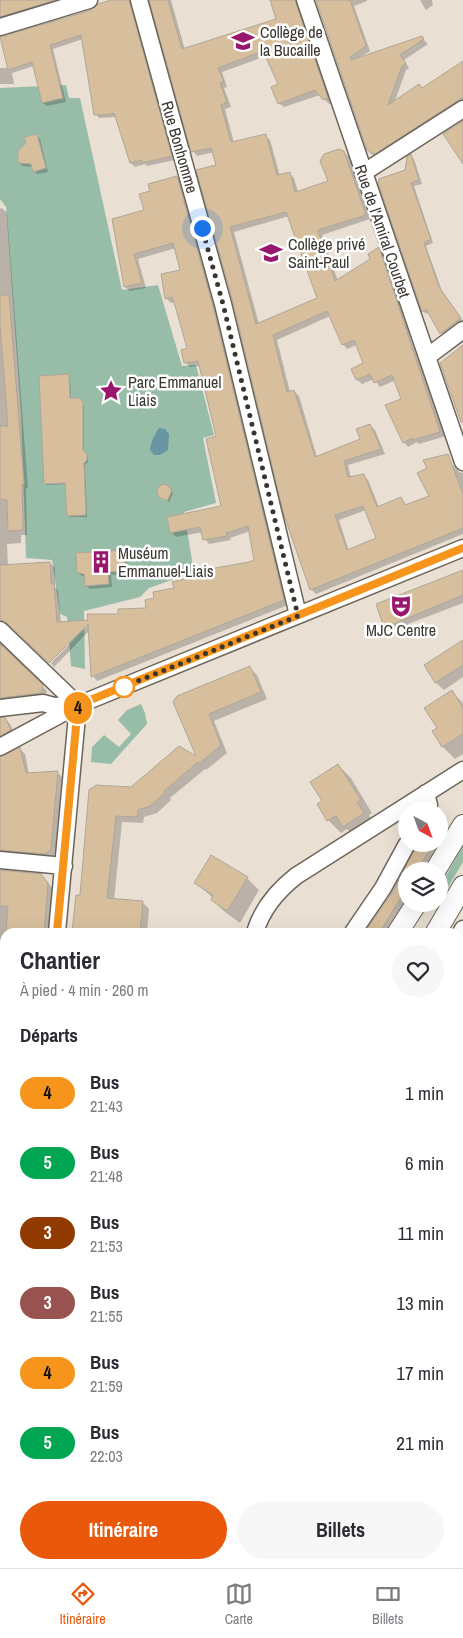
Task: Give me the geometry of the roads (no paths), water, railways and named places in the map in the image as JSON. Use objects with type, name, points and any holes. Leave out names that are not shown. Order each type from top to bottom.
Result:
[{"type":"main road","points":[[440,862],[463,825]]},
{"type":"main road","points":[[438,928],[463,886]]},
{"type":"main road","points":[[401,928],[411,912]]},
{"type":"street","points":[[0,27],[89,0]]},
{"type":"street","name":"Rue Bonhomme","points":[[139,0],[223,304],[298,616]]},
{"type":"street","name":"Rue de l'Amiral Courbet","points":[[305,0],[463,462]]},
{"type":"street","points":[[363,173],[463,109]]},
{"type":"street","points":[[427,358],[463,330]]},
{"type":"street","points":[[0,747],[78,705],[463,548]]},
{"type":"street","points":[[0,630],[78,705]]},
{"type":"street","points":[[0,708],[43,704],[54,706],[78,705]]},
{"type":"street","points":[[57,928],[78,705]]},
{"type":"street","points":[[256,928],[266,909],[279,890],[285,885],[463,770]]},
{"type":"street","points":[[426,793],[428,802]]},
{"type":"street","points":[[356,928],[383,888],[403,852]]},
{"type":"street","points":[[0,860],[64,866]]},
{"type":"water","points":[[159,428],[165,429],[169,434],[168,450],[160,455],[154,455],[150,447]]},
{"type":"place","name":"Collège de la Bucaille","points":[[243,41]]},
{"type":"place","name":"Collège privé Saint-Paul","points":[[271,253]]},
{"type":"place","name":"Parc Emmanuel Liais","points":[[111,391]]},
{"type":"place","name":"Muséum Emmanuel-Liais","points":[[101,562]]},
{"type":"place","name":"MJC Centre","points":[[401,606]]}]
